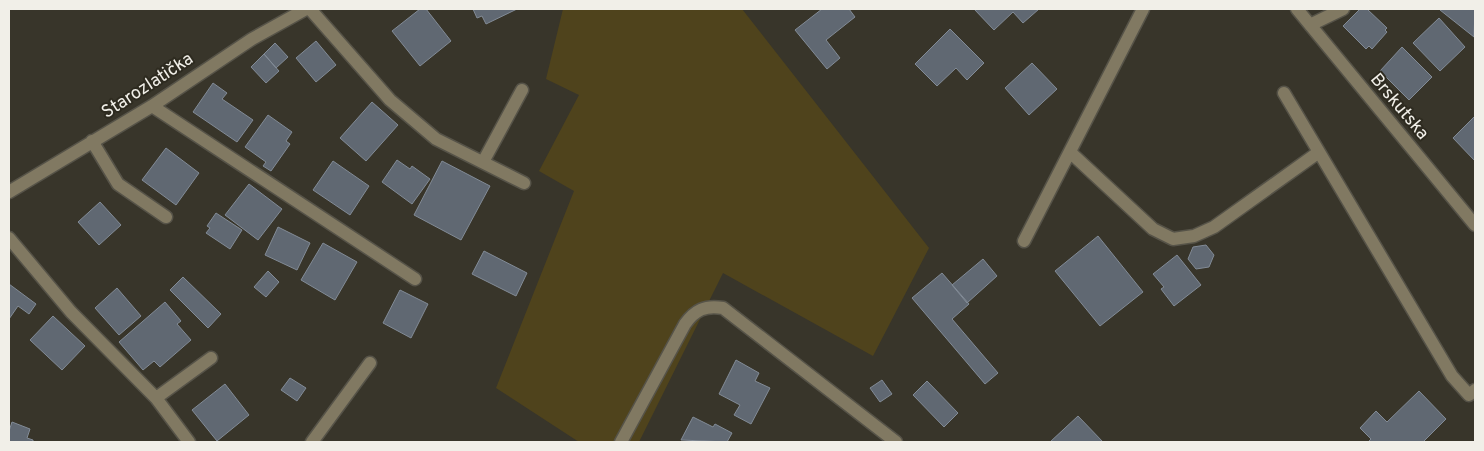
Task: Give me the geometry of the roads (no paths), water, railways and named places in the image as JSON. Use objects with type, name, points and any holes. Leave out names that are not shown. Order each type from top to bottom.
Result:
[{"type":"street","name":"Starozlatička","points":[[9,192],[152,106],[210,66],[306,9]]},
{"type":"street","points":[[310,9],[390,100],[436,139],[524,183]]},
{"type":"street","points":[[1024,241],[1071,153],[1143,9]]},
{"type":"street","name":"Brskutska","points":[[1297,9],[1475,225]]},
{"type":"street","points":[[1310,25],[1343,9]]},
{"type":"street","points":[[483,162],[522,90]]},
{"type":"street","points":[[1284,93],[1452,376],[1469,395],[1475,390]]},
{"type":"street","points":[[152,106],[414,279]]},
{"type":"street","points":[[92,141],[118,184],[166,218]]},
{"type":"street","points":[[1071,153],[1153,228],[1173,239],[1194,236],[1214,227],[1319,152]]},
{"type":"street","points":[[9,238],[71,312],[156,398],[189,442]]},
{"type":"street","points":[[621,442],[684,324],[693,313],[715,306],[723,308],[896,442]]},
{"type":"street","points":[[156,398],[211,358]]},
{"type":"street","points":[[312,442],[370,363]]}]
